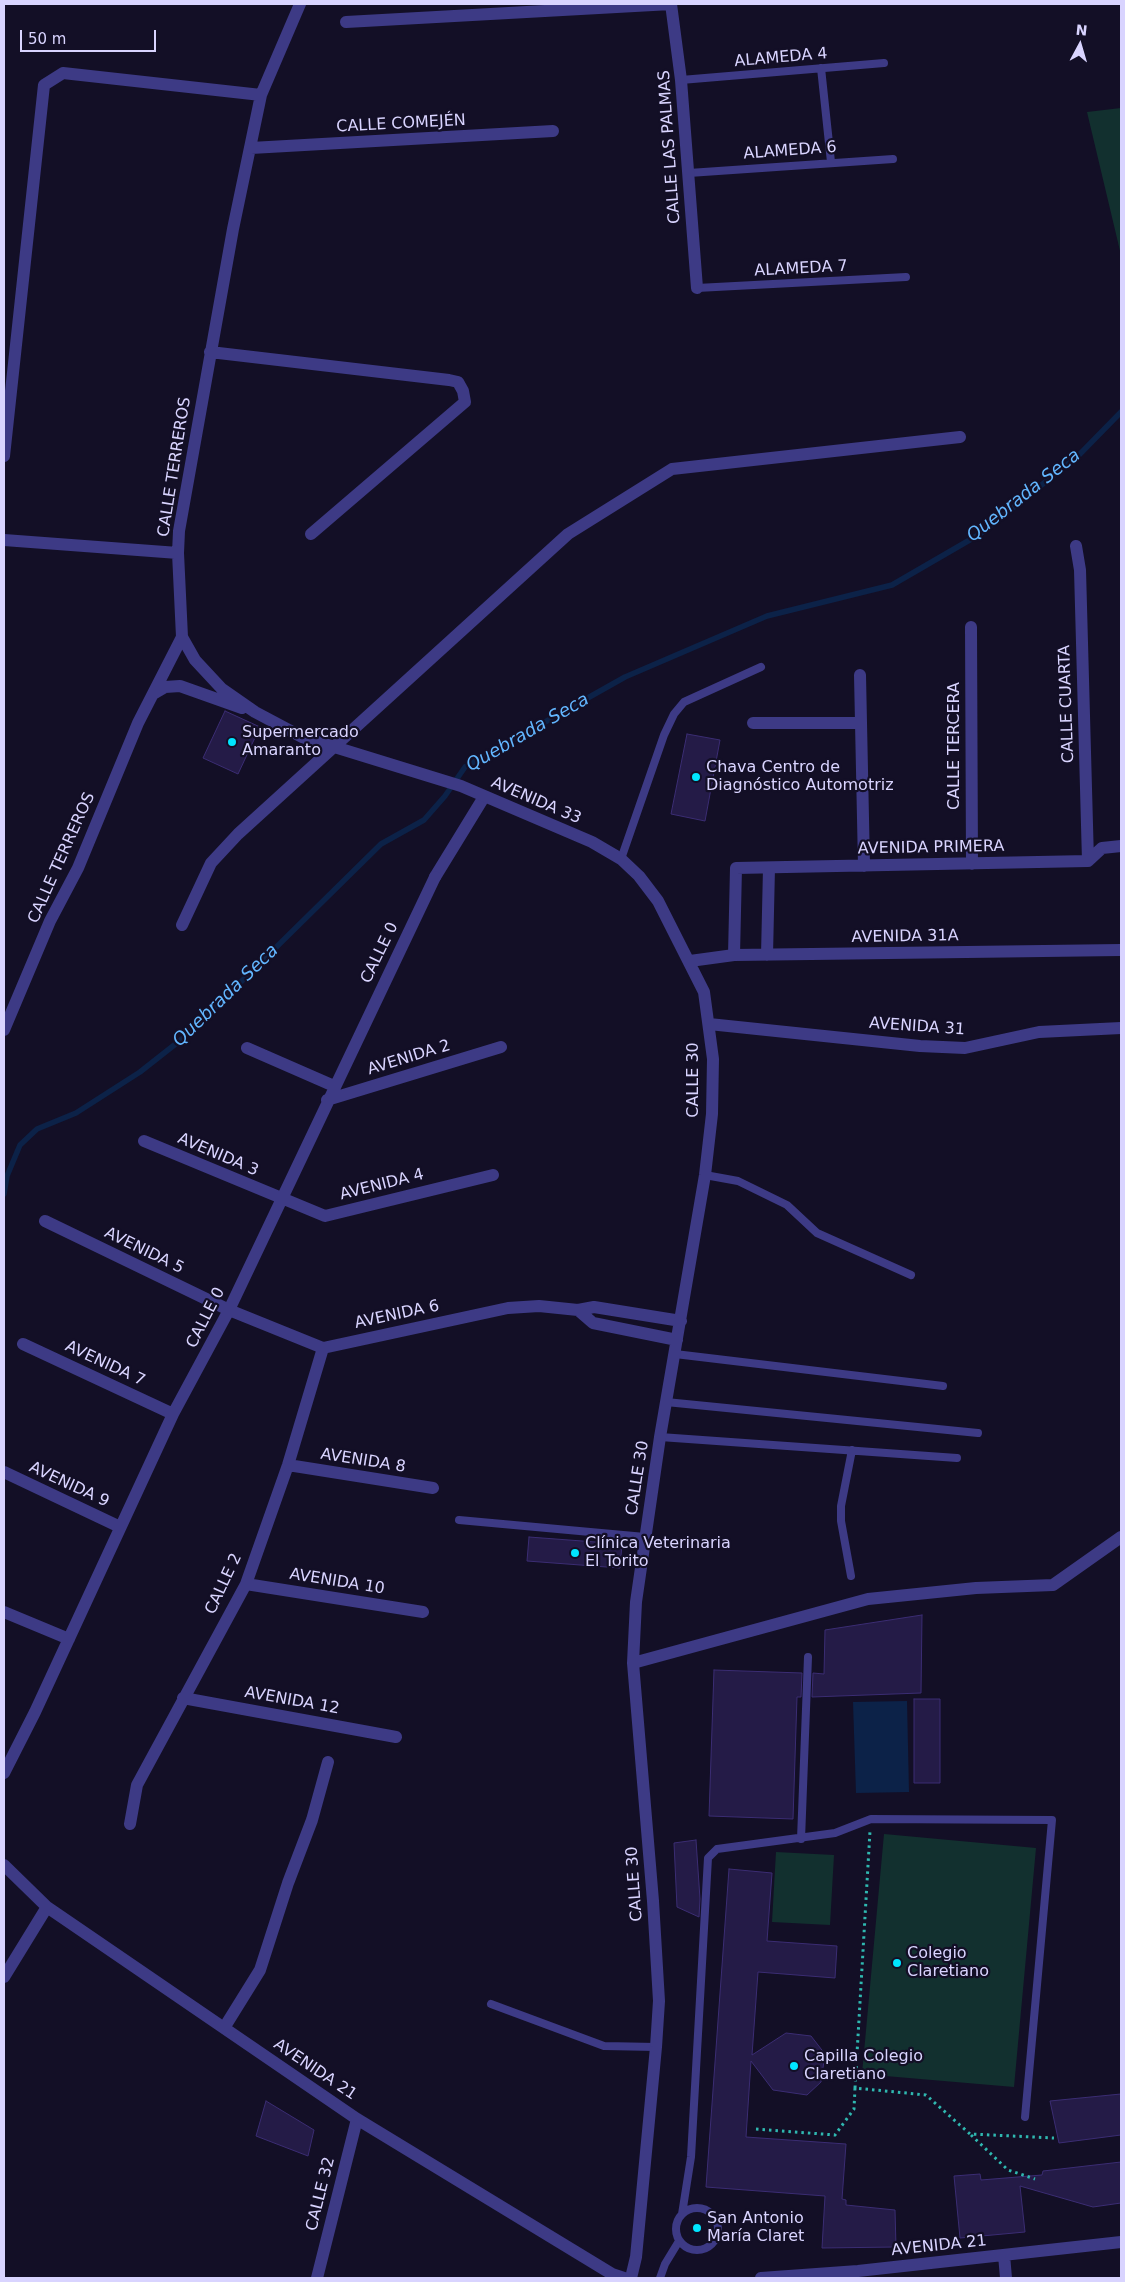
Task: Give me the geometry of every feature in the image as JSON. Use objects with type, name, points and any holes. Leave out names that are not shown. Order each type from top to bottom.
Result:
[{"type":"street","name":"CALLE TERREROS","points":[[4,1030],[50,921],[78,868],[138,723],[182,637],[178,553],[179,531],[210,352],[261,94],[300,4]]},
{"type":"street","points":[[346,22],[671,4]]},
{"type":"street","name":"CALLE LAS PALMAS","points":[[671,4],[682,80],[697,288]]},
{"type":"street","points":[[4,456],[44,85],[63,73],[261,94]]},
{"type":"street","name":"CALLE COMEJÉN","points":[[251,148],[553,131]]},
{"type":"street","points":[[210,352],[449,380],[458,382],[464,391],[465,402],[311,534]]},
{"type":"street","points":[[182,925],[211,862],[238,834],[568,534],[672,469],[960,437]]},
{"type":"street","points":[[4,540],[178,553]]},
{"type":"street","name":"CALLE CUARTA","points":[[1076,546],[1080,580],[1088,862]]},
{"type":"street","name":"CALLE TERCERA","points":[[971,627],[972,864]]},
{"type":"street","name":"AVENIDA 33","points":[[182,637],[195,660],[222,689],[254,712],[302,737],[461,786],[592,842],[621,859]]},
{"type":"street","points":[[860,675],[864,866]]},
{"type":"street","points":[[153,694],[165,687],[180,686],[208,698],[254,712]]},
{"type":"street","points":[[752,723],[860,723]]},
{"type":"street","name":"CALLE 0","points":[[4,1773],[35,1712],[173,1414],[229,1310],[280,1199],[435,877],[484,797]]},
{"type":"street","points":[[1088,862],[1102,848],[1121,846]]},
{"type":"street","name":"CALLE 30","points":[[621,859],[639,876],[658,901],[690,961],[704,992],[710,1024],[713,1059],[712,1114],[705,1175],[660,1437],[636,1602],[633,1663],[653,1901],[658,2002],[656,2047],[636,2257],[631,2278]]},
{"type":"street","name":"AVENIDA PRIMERA","points":[[734,956],[736,868],[1088,862]]},
{"type":"street","points":[[767,955],[769,868]]},
{"type":"street","name":"AVENIDA 31A","points":[[690,961],[734,956],[767,955],[1121,950]]},
{"type":"street","name":"AVENIDA 31","points":[[710,1024],[920,1046],[965,1048],[1039,1032],[1121,1028]]},
{"type":"street","name":"AVENIDA 2","points":[[328,1100],[501,1047]]},
{"type":"street","points":[[247,1048],[334,1086]]},
{"type":"street","name":"AVENIDA 3","points":[[144,1141],[280,1199]]},
{"type":"street","name":"AVENIDA 4","points":[[280,1199],[325,1216],[493,1175]]},
{"type":"street","name":"AVENIDA 5","points":[[45,1221],[229,1310]]},
{"type":"street","name":"AVENIDA 6","points":[[322,1348],[508,1308],[539,1306],[578,1310],[594,1308],[681,1320]]},
{"type":"street","points":[[229,1310],[322,1348]]},
{"type":"street","points":[[578,1310],[594,1324],[677,1340]]},
{"type":"street","name":"AVENIDA 7","points":[[23,1344],[173,1414]]},
{"type":"street","name":"CALLE 2","points":[[130,1824],[137,1785],[182,1698],[246,1584],[288,1465],[322,1348]]},
{"type":"street","name":"AVENIDA 8","points":[[288,1465],[433,1488]]},
{"type":"street","name":"AVENIDA 9","points":[[4,1472],[120,1528]]},
{"type":"street","points":[[633,1663],[868,1598],[976,1588],[1053,1584],[1121,1538]]},
{"type":"street","name":"AVENIDA 10","points":[[246,1584],[423,1612]]},
{"type":"street","points":[[4,1612],[69,1639]]},
{"type":"street","name":"AVENIDA 12","points":[[182,1698],[396,1737]]},
{"type":"street","points":[[224,2028],[260,1970],[288,1883],[312,1820],[328,1762]]},
{"type":"street","name":"AVENIDA 21","points":[[4,1865],[46,1906],[357,2119],[612,2274],[624,2278]]},
{"type":"street","points":[[4,1977],[46,1906]]},
{"type":"street","name":"CALLE 32","points":[[317,2278],[357,2119]]},
{"type":"street","name":"AVENIDA 21","points":[[760,2278],[858,2274],[1121,2242]]},
{"type":"street","points":[[1004,2255],[1006,2278]]},
{"type":"lane","name":"ALAMEDA 4","points":[[682,80],[884,63]]},
{"type":"lane","points":[[821,68],[831,162]]},
{"type":"lane","name":"ALAMEDA 6","points":[[689,173],[893,158]]},
{"type":"lane","name":"ALAMEDA 7","points":[[697,288],[906,277]]},
{"type":"lane","points":[[621,859],[664,735],[674,714],[684,702],[762,667]]},
{"type":"lane","points":[[705,1175],[738,1180],[787,1205],[817,1233],[911,1275]]},
{"type":"lane","points":[[675,1354],[943,1386]]},
{"type":"lane","points":[[666,1402],[978,1433]]},
{"type":"lane","points":[[660,1437],[957,1458]]},
{"type":"lane","points":[[851,1576],[841,1521],[841,1506],[852,1450]]},
{"type":"lane","points":[[459,1520],[645,1536]]},
{"type":"lane","points":[[801,1839],[808,1656]]},
{"type":"lane","points":[[660,2278],[665,2264],[679,2241],[676,2227],[682,2214],[691,2157],[708,1858],[717,1850],[835,1833],[871,1819],[1052,1820],[1025,2118]]},
{"type":"lane","points":[[491,2004],[604,2046],[656,2047]]},
{"type":"lane","points":[[679,2241],[691,2249],[701,2249],[712,2244],[717,2233],[717,2223],[710,2213],[694,2208],[682,2214]]},
{"type":"path","points":[[756,2129],[835,2134],[854,2109],[871,1819]]},
{"type":"path","points":[[855,2088],[926,2095],[1008,2170],[1035,2180]]},
{"type":"path","points":[[970,2134],[1054,2138]]},
{"type":"green space","points":[[1121,108],[1121,255],[1087,112]]},
{"type":"green space","points":[[884,1834],[1036,1848],[1014,2087],[862,2074]]},
{"type":"green space","points":[[776,1852],[834,1855],[830,1925],[772,1922]]},
{"type":"water","points":[[907,1701],[909,1792],[856,1793],[853,1702]]},
{"type":"building","name":"Supermercado Amaranto","points":[[225,711],[260,727],[238,774],[203,758]]},
{"type":"building","name":"Chava Centro de Diagnóstico Automotriz","points":[[687,734],[720,740],[705,821],[671,814]]},
{"type":"building","name":"Clínica Veterinaria El Torito","points":[[529,1537],[622,1544],[620,1568],[527,1561]]},
{"type":"building","points":[[922,1615],[921,1693],[812,1697],[813,1673],[824,1674],[825,1630]]},
{"type":"building","points":[[714,1670],[802,1673],[801,1697],[797,1697],[793,1819],[709,1816]]},
{"type":"building","points":[[914,1699],[940,1699],[940,1783],[914,1783]]},
{"type":"building","points":[[696,1840],[700,1899],[699,1917],[677,1907],[674,1843]]},
{"type":"building","points":[[729,1869],[772,1873],[767,1941],[837,1946],[835,1978],[758,1972],[752,2055],[786,2033],[811,2036],[825,2054],[821,2082],[807,2095],[773,2090],[751,2061],[746,2137],[846,2144],[842,2199],[846,2200],[846,2205],[895,2210],[896,2247],[822,2248],[825,2196],[706,2187]]},
{"type":"building","points":[[1121,2094],[1121,2135],[1059,2143],[1050,2101]]},
{"type":"building","points":[[266,2101],[314,2130],[308,2156],[256,2136]]},
{"type":"building","points":[[1121,2162],[1121,2203],[1093,2207],[1020,2186],[1025,2232],[960,2238],[954,2176],[980,2174],[981,2180],[1042,2175],[1043,2171]]},
{"type":"waterway","name":"Quebrada Seca","points":[[4,1194],[7,1176],[20,1145],[37,1129],[76,1113],[140,1072],[187,1035],[381,844],[424,820],[445,796],[465,767],[625,677],[767,616],[892,585],[980,534],[1078,456],[1121,412]]},
{"type":"place","name":"Supermercado Amaranto","points":[[232,742]]},
{"type":"place","name":"Chava Centro de Diagnóstico Automotriz","points":[[696,777]]},
{"type":"place","name":"Clínica Veterinaria El Torito","points":[[575,1553]]},
{"type":"place","name":"Colegio Claretiano","points":[[897,1963]]},
{"type":"place","name":"Capilla Colegio Claretiano","points":[[794,2066]]},
{"type":"place","name":"San Antonio María Claret","points":[[697,2228]]}]
